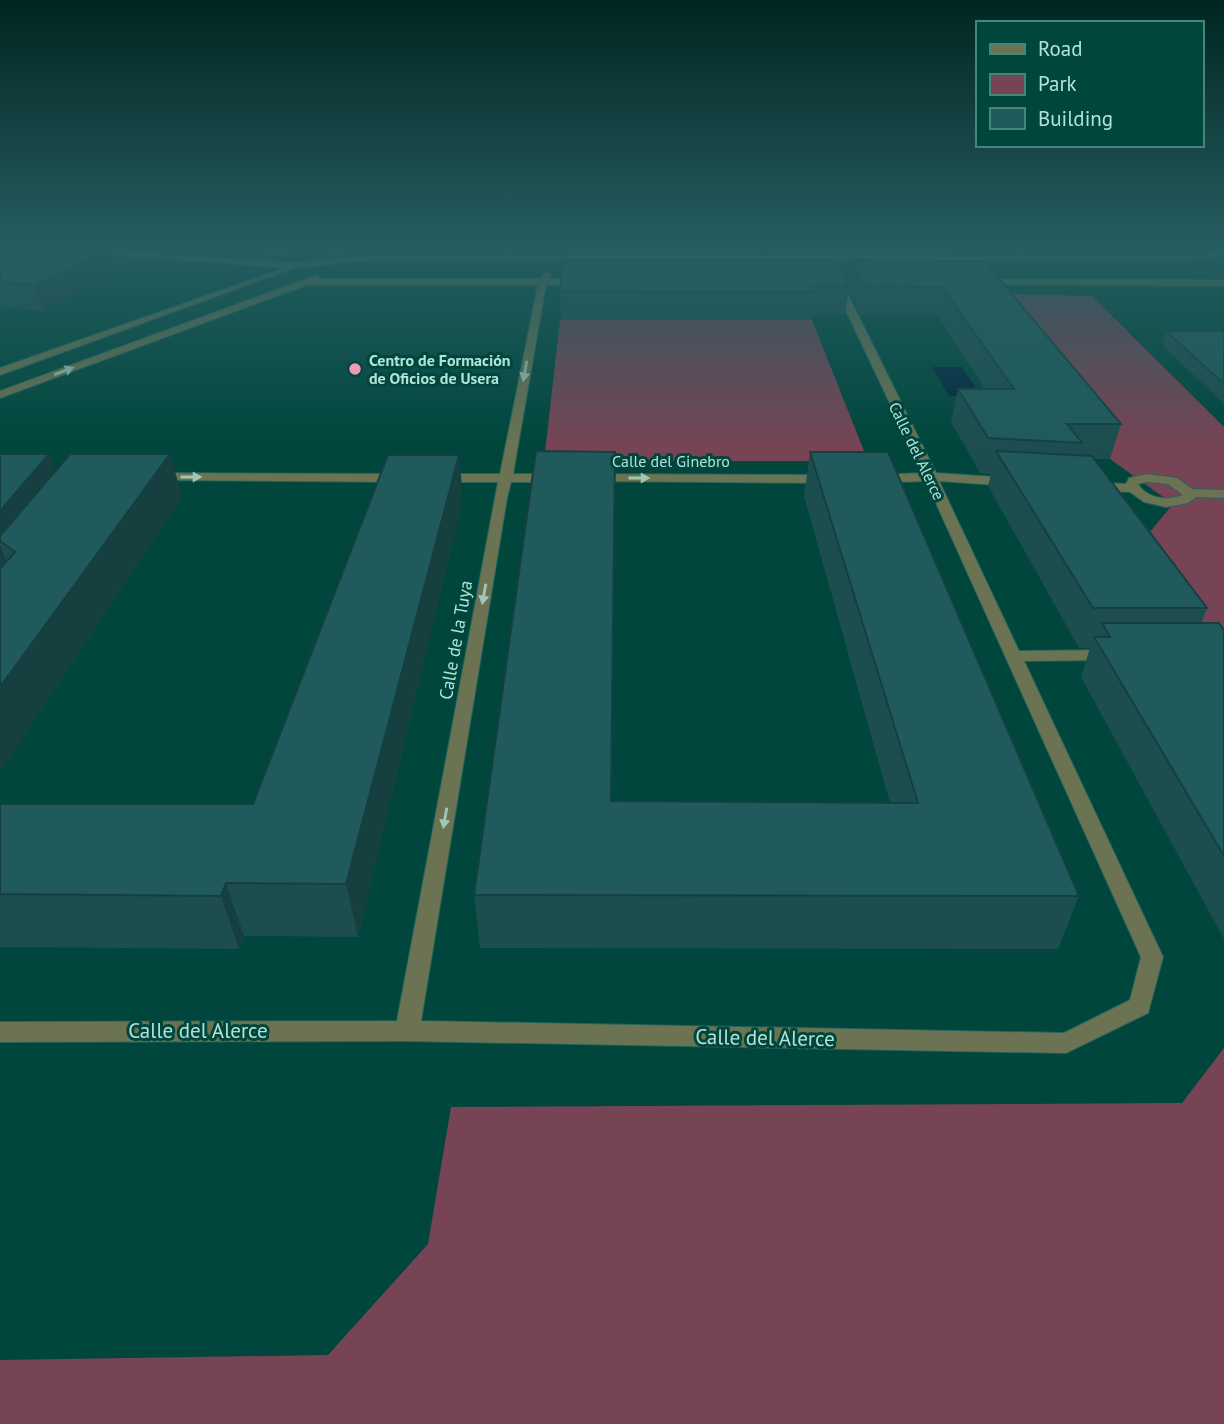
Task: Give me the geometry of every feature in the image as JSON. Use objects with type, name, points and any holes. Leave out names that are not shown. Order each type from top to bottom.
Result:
[{"type":"street","points":[[0,372],[167,312]]},
{"type":"street","points":[[0,395],[224,312]]},
{"type":"street","name":"Calle de la Tuya","points":[[407,1031],[500,498],[536,312]]},
{"type":"street","name":"Calle del Alerce","points":[[0,1032],[407,1031],[1066,1043],[1140,1006],[1152,957],[852,312]]},
{"type":"street","name":"Calle del Ginebro","points":[[133,477],[930,477],[1024,482]]},
{"type":"street","points":[[1132,488],[1134,481],[1155,478],[1173,481],[1189,493],[1224,494]]},
{"type":"street","points":[[1078,485],[1132,488],[1142,496],[1161,502],[1180,502],[1190,497],[1189,493]]},
{"type":"street","points":[[1012,656],[1133,655]]},
{"type":"green space","points":[[997,312],[1109,312],[1224,427],[1224,650],[1140,544],[1173,504],[1110,459]]},
{"type":"green space","points":[[560,320],[812,320],[868,461],[544,461]]},
{"type":"green space","points":[[1224,1048],[1224,1424],[0,1424],[0,1360],[328,1355],[428,1244],[451,1107],[1182,1103]]},
{"type":"water","points":[[932,367],[962,367],[981,396],[949,396]]},
{"type":"building","points":[[960,312],[1027,312],[1121,424],[1067,424],[1082,443],[988,438],[958,389],[1014,389]]},
{"type":"building","points":[[1166,331],[1224,331],[1224,384]]},
{"type":"building","points":[[536,451],[615,452],[611,801],[918,803],[810,452],[888,452],[1079,896],[474,895]]},
{"type":"building","points":[[996,451],[1092,456],[1207,608],[1093,608]]},
{"type":"building","points":[[0,454],[49,454],[0,511]]},
{"type":"building","points":[[70,454],[170,454],[0,687],[0,569],[15,552],[0,541],[0,536]]},
{"type":"building","points":[[388,455],[459,455],[346,884],[226,883],[221,896],[0,894],[0,804],[253,804]]},
{"type":"building","points":[[1102,623],[1219,623],[1224,630],[1224,856],[1094,637],[1110,637]]},
{"type":"place","name":"Centro de Formación de Oficios de Usera","points":[[355,369]]}]
